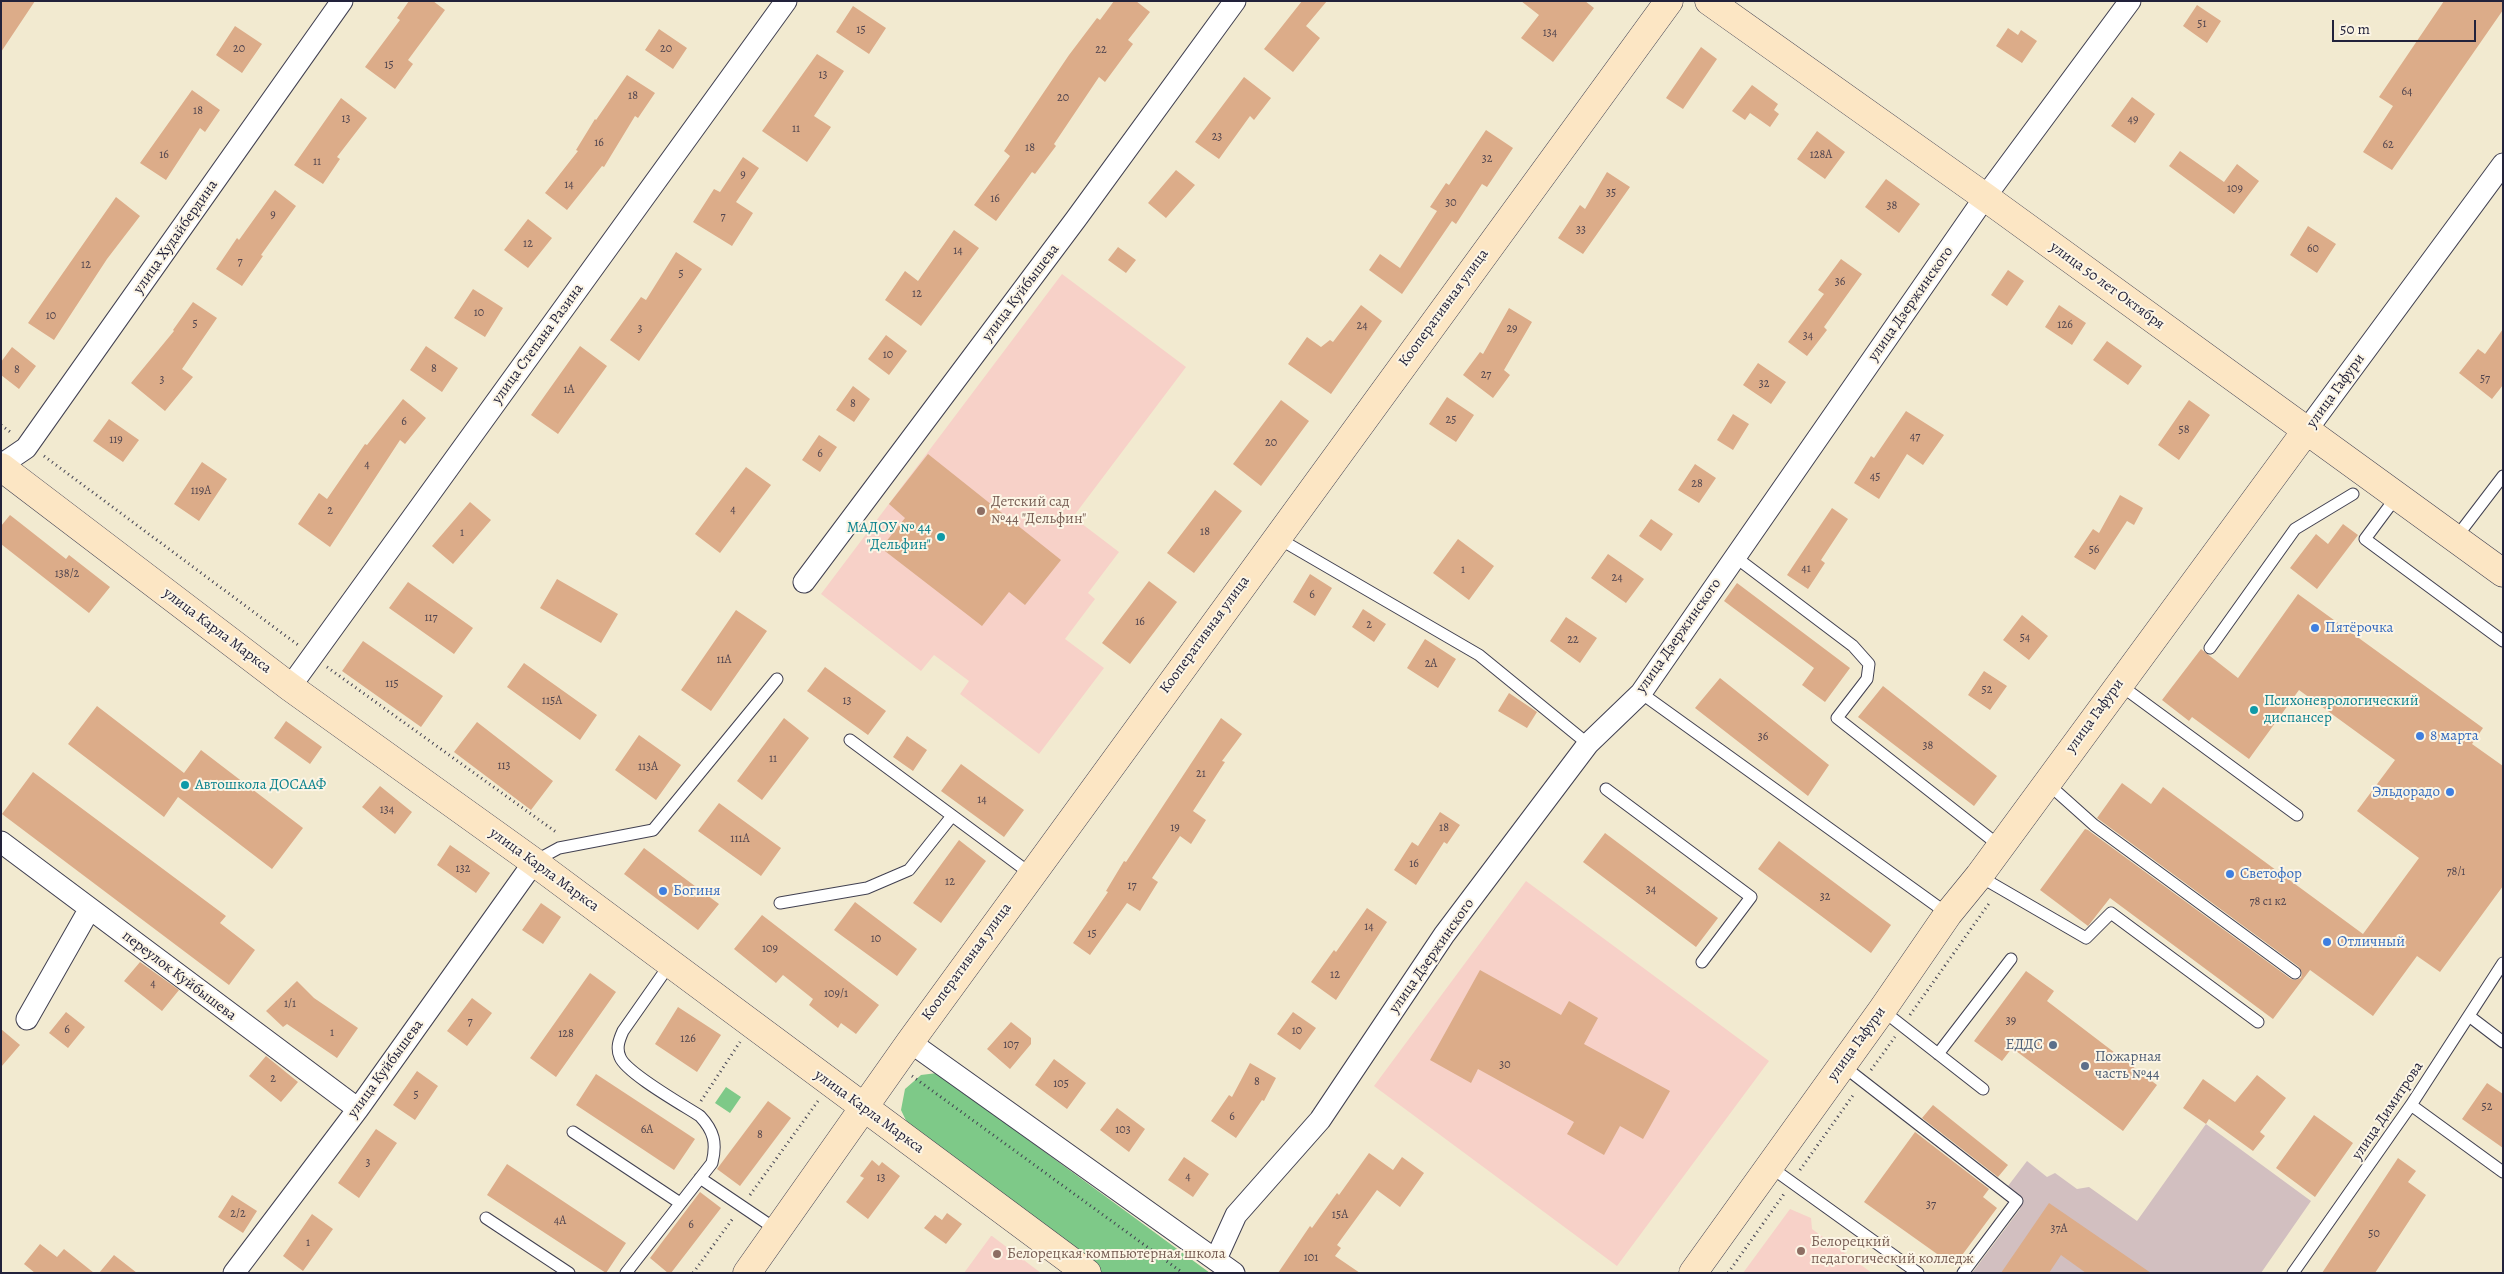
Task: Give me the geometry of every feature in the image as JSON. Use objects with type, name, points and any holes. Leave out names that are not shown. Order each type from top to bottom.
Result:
[{"type":"street","name":"улица Худайбердина","points":[[1,466],[29,445],[342,1]]},
{"type":"street","name":"улица Степана Разина","points":[[290,687],[786,1]]},
{"type":"street","name":"улица Куйбышева","points":[[804,582],[1070,227],[1235,1]]},
{"type":"street","name":"Кооперативная улица","points":[[748,1273],[863,1108],[1031,874],[1669,1]]},
{"type":"street","name":"улица 50 лет Октября","points":[[1709,1],[2503,573]]},
{"type":"street","name":"улица Дзержинского","points":[[1216,1259],[1236,1215],[1320,1120],[1444,935],[1588,744],[1641,693],[1734,556],[1985,198],[2130,1]]},
{"type":"street","name":"улица Гафури","points":[[1693,1273],[1769,1166],[1853,1073],[1892,1018],[1948,914],[1990,882],[2001,846],[2118,684],[2503,164]]},
{"type":"street","name":"улица Карла Маркса","points":[[1,466],[290,687],[534,862],[1086,1273]]},
{"type":"street","name":"переулок Куйбышева","points":[[1,842],[89,910],[358,1109]]},
{"type":"street","name":"улица Куйбышева","points":[[234,1273],[358,1109],[534,862]]},
{"type":"street","points":[[27,1019],[89,910]]},
{"type":"street","points":[[910,1042],[1234,1273]]},
{"type":"lane","points":[[2456,538],[2503,476]]},
{"type":"lane","points":[[2210,648],[2295,529],[2353,494]]},
{"type":"lane","points":[[2396,496],[2365,539],[2503,641]]},
{"type":"lane","points":[[1276,537],[1479,655],[1588,744]]},
{"type":"lane","points":[[1734,556],[1853,646],[1870,664],[1868,679],[1836,718],[2001,846]]},
{"type":"lane","points":[[534,862],[559,848],[653,830],[777,679]]},
{"type":"lane","points":[[2118,684],[2297,815]]},
{"type":"lane","points":[[1641,693],[1948,914]]},
{"type":"lane","points":[[850,740],[1031,874]]},
{"type":"lane","points":[[2047,783],[2094,826],[2294,973]]},
{"type":"lane","points":[[1606,789],[1750,897],[1702,962]]},
{"type":"lane","points":[[780,903],[867,888],[909,870],[952,816]]},
{"type":"lane","points":[[1990,882],[2086,938],[2111,913],[2258,1022]]},
{"type":"lane","points":[[1938,1054],[2011,959]]},
{"type":"lane","name":"улица Димитрова","points":[[2293,1273],[2411,1105],[2503,963]]},
{"type":"lane","points":[[627,1272],[712,1163],[715,1144],[709,1126],[694,1112],[630,1070],[620,1059],[618,1051],[618,1042],[623,1031],[670,964]]},
{"type":"lane","points":[[2469,1016],[2503,1042]]},
{"type":"lane","points":[[1892,1018],[1983,1089]]},
{"type":"lane","points":[[1853,1073],[2017,1201],[1963,1273]]},
{"type":"lane","points":[[2411,1105],[2503,1172]]},
{"type":"lane","points":[[573,1132],[680,1203]]},
{"type":"lane","points":[[1769,1166],[1918,1273]]},
{"type":"lane","points":[[700,1178],[777,1230]]},
{"type":"lane","points":[[486,1218],[569,1273]]},
{"type":"path","points":[[1,425],[373,702],[556,832]]},
{"type":"path","points":[[1728,1273],[1792,1182],[1853,1073],[1990,882]]},
{"type":"path","points":[[694,1112],[740,1042]]},
{"type":"path","points":[[905,1070],[1183,1273]]},
{"type":"path","points":[[693,1273],[819,1100]]},
{"type":"shaded area","name":"Детский сад №44 \"Дельфин\"","points":[[1062,274],[1186,367],[1073,517],[1119,552],[1088,593],[1095,599],[1065,639],[1104,668],[1039,754],[960,694],[969,681],[934,655],[921,671],[821,594]]},
{"type":"shaded area","points":[[1526,881],[1769,1061],[1617,1266],[1374,1086]]},
{"type":"shaded area","points":[[2206,1124],[2311,1201],[2261,1273],[1972,1273],[2020,1209],[2020,1195],[2008,1186],[2027,1161],[2047,1177],[2055,1173],[2077,1189],[2089,1187],[2137,1221]]},
{"type":"shaded area","name":"Белорецкий педагогический колледж","points":[[1790,1209],[1811,1218],[1812,1229],[1872,1273],[1743,1273]]},
{"type":"shaded area","name":"Белорецкая компьютерная школа","points":[[992,1236],[1041,1273],[964,1273]]},
{"type":"green space","points":[[937,1073],[1210,1273],[1102,1273],[912,1133],[901,1110],[905,1089],[921,1075]]},
{"type":"green space","points":[[726,1087],[741,1097],[730,1113],[715,1103]]},
{"type":"building","points":[[1,1],[35,1],[1,52]]},
{"type":"building","points":[[409,1],[433,1],[445,10],[408,60],[413,64],[395,89],[365,67],[400,20],[397,18]]},
{"type":"building","points":[[1114,1],[1136,1],[1150,12],[1128,40],[1133,44],[1105,82],[1099,77],[1054,144],[1056,146],[1035,174],[1032,172],[996,221],[974,205],[1010,156],[1004,151],[1069,55],[1097,18],[1100,20]]},
{"type":"building","points":[[1302,1],[1327,1],[1306,26],[1320,38],[1293,72],[1264,49]]},
{"type":"building","points":[[1521,1],[1585,1],[1594,8],[1553,62],[1521,38],[1539,15]]},
{"type":"building","points":[[2444,1],[2503,1],[2503,10],[2392,170],[2363,152],[2393,106],[2379,97]]},
{"type":"building","points":[[2197,5],[2221,21],[2207,43],[2183,26]]},
{"type":"building","points":[[853,6],[886,28],[869,54],[836,32]]},
{"type":"building","points":[[235,26],[262,44],[242,73],[216,55]]},
{"type":"building","points":[[2008,28],[2018,35],[2021,30],[2037,41],[2022,63],[1996,46]]},
{"type":"building","points":[[659,29],[687,48],[673,69],[645,50]]},
{"type":"building","points":[[1701,47],[1717,59],[1683,109],[1666,98]]},
{"type":"building","points":[[817,54],[844,71],[814,116],[831,127],[807,162],[762,131]]},
{"type":"building","points":[[627,75],[655,93],[638,118],[635,116],[604,167],[602,166],[567,210],[545,193],[578,151],[576,150],[595,119]]},
{"type":"building","points":[[1244,77],[1271,98],[1254,120],[1250,116],[1219,159],[1195,142]]},
{"type":"building","points":[[1752,85],[1778,104],[1774,110],[1779,114],[1770,127],[1750,113],[1745,120],[1732,111]]},
{"type":"building","points":[[192,90],[220,110],[205,132],[200,128],[166,180],[140,163]]},
{"type":"building","points":[[2132,97],[2155,114],[2135,143],[2111,126]]},
{"type":"building","points":[[341,98],[367,118],[337,157],[340,159],[323,184],[294,165]]},
{"type":"building","points":[[1486,130],[1513,148],[1487,187],[1482,184],[1456,224],[1452,221],[1402,294],[1369,270],[1380,254],[1400,268],[1437,211],[1430,207],[1446,183],[1449,185]]},
{"type":"building","points":[[1817,131],[1845,152],[1825,179],[1797,159]]},
{"type":"building","points":[[2180,151],[2224,182],[2237,164],[2259,181],[2234,214],[2169,166]]},
{"type":"building","points":[[743,157],[759,168],[736,202],[753,213],[732,246],[693,222],[714,189],[720,192]]},
{"type":"building","points":[[1176,170],[1195,185],[1166,218],[1148,203]]},
{"type":"building","points":[[1607,172],[1630,187],[1583,254],[1558,238],[1580,205],[1585,209]]},
{"type":"building","points":[[1886,179],[1920,204],[1899,233],[1865,207]]},
{"type":"building","points":[[275,190],[296,206],[261,255],[263,256],[242,286],[216,269],[237,238],[239,240]]},
{"type":"building","points":[[116,197],[140,216],[107,259],[54,340],[28,323]]},
{"type":"building","points":[[528,219],[552,238],[528,268],[504,250]]},
{"type":"building","points":[[2308,226],[2336,244],[2317,273],[2290,255]]},
{"type":"building","points":[[954,230],[979,248],[921,326],[885,300],[905,271],[918,281]]},
{"type":"building","points":[[1118,247],[1136,260],[1126,273],[1108,260]]},
{"type":"building","points":[[676,252],[702,269],[639,361],[610,340],[641,297],[646,300]]},
{"type":"building","points":[[1841,259],[1862,274],[1824,327],[1827,330],[1807,356],[1788,342],[1824,294],[1818,290]]},
{"type":"building","points":[[2008,270],[2024,281],[2007,306],[1991,295]]},
{"type":"building","points":[[473,289],[503,308],[485,337],[454,318]]},
{"type":"building","points":[[193,302],[217,318],[182,369],[193,377],[165,411],[131,383],[174,331]]},
{"type":"building","points":[[1361,305],[1382,321],[1331,394],[1288,364],[1307,337],[1321,347],[1330,340],[1333,342]]},
{"type":"building","points":[[2059,305],[2086,323],[2072,345],[2045,327]]},
{"type":"building","points":[[1509,308],[1532,322],[1504,370],[1510,375],[1493,398],[1463,375],[1480,352],[1483,354]]},
{"type":"building","points":[[2503,329],[2503,385],[2492,399],[2459,373],[2478,349],[2485,354]]},
{"type":"building","points":[[886,335],[907,351],[889,375],[868,359]]},
{"type":"building","points":[[2107,341],[2142,366],[2128,385],[2093,360]]},
{"type":"building","points":[[426,346],[458,368],[442,392],[410,370]]},
{"type":"building","points":[[580,346],[607,366],[558,434],[531,415]]},
{"type":"building","points":[[12,347],[36,366],[19,389],[1,375],[1,362]]},
{"type":"building","points":[[1758,363],[1786,382],[1771,404],[1743,385]]},
{"type":"building","points":[[853,386],[870,399],[854,422],[836,410]]},
{"type":"building","points":[[1447,397],[1474,415],[1456,442],[1429,424]]},
{"type":"building","points":[[403,399],[426,418],[405,444],[400,440],[330,547],[298,524],[319,493],[327,499],[365,444],[367,445]]},
{"type":"building","points":[[1281,400],[1309,421],[1261,486],[1233,464]]},
{"type":"building","points":[[2189,400],[2210,415],[2179,460],[2158,445]]},
{"type":"building","points":[[1906,411],[1944,435],[1923,465],[1907,454],[1879,499],[1854,483],[1871,456],[1874,458]]},
{"type":"building","points":[[1733,414],[1749,424],[1733,450],[1717,440]]},
{"type":"building","points":[[109,419],[139,440],[123,462],[93,441]]},
{"type":"building","points":[[819,435],[837,447],[820,472],[802,460]]},
{"type":"building","name":"МАДОУ № 44 \"Дельфин\"","points":[[928,454],[1061,560],[1025,605],[1009,592],[982,626],[881,548],[905,518],[889,504]]},
{"type":"building","points":[[202,462],[227,479],[199,521],[174,504]]},
{"type":"building","points":[[1695,464],[1716,478],[1699,503],[1678,490]]},
{"type":"building","points":[[746,467],[771,485],[720,553],[695,534]]},
{"type":"building","points":[[1215,490],[1242,511],[1194,573],[1167,553]]},
{"type":"building","points":[[2120,495],[2143,508],[2134,525],[2127,521],[2095,570],[2074,557],[2093,529],[2099,533]]},
{"type":"building","points":[[470,502],[491,520],[453,564],[432,546]]},
{"type":"building","points":[[1832,508],[1848,519],[1821,560],[1825,563],[1808,589],[1787,575]]},
{"type":"building","points":[[10,515],[66,559],[69,555],[110,587],[89,613],[1,544],[1,526]]},
{"type":"building","points":[[1651,519],[1673,534],[1661,551],[1639,536]]},
{"type":"building","points":[[2343,524],[2358,535],[2317,589],[2290,568],[2316,534],[2328,544]]},
{"type":"building","points":[[1458,539],[1494,566],[1469,600],[1433,573]]},
{"type":"building","points":[[1608,554],[1644,579],[1626,603],[1591,578]]},
{"type":"building","points":[[1310,574],[1332,588],[1315,616],[1293,602]]},
{"type":"building","points":[[557,579],[618,614],[601,643],[540,608]]},
{"type":"building","points":[[1149,581],[1177,602],[1130,664],[1102,643]]},
{"type":"building","points":[[408,582],[473,628],[454,654],[389,608]]},
{"type":"building","points":[[1737,583],[1850,668],[1825,702],[1802,685],[1814,668],[1724,601]]},
{"type":"building","points":[[2298,594],[2483,728],[2472,744],[2503,766],[2503,886],[2440,972],[2417,956],[2373,1016],[2310,970],[2273,1019],[2110,898],[2088,926],[2040,890],[2085,829],[2088,830],[2291,979],[2301,978],[2302,973],[2299,967],[2097,818],[2122,783],[2151,804],[2163,787],[2363,934],[2419,858],[2357,811],[2395,760],[2299,690],[2249,759],[2192,717],[2189,721],[2162,700],[2201,649],[2238,678]]},
{"type":"building","points":[[1363,609],[1386,624],[1374,642],[1352,627]]},
{"type":"building","points":[[736,610],[767,631],[711,711],[681,690]]},
{"type":"building","points":[[2022,615],[2048,636],[2029,660],[2003,640]]},
{"type":"building","points":[[1566,617],[1597,638],[1580,663],[1550,641]]},
{"type":"building","points":[[1425,639],[1456,659],[1438,688],[1407,668]]},
{"type":"building","points":[[363,641],[443,696],[421,727],[342,671]]},
{"type":"building","points":[[524,663],[597,715],[580,740],[507,687]]},
{"type":"building","points":[[825,667],[886,711],[868,735],[807,691]]},
{"type":"building","points":[[1984,671],[2007,686],[1990,710],[1968,695]]},
{"type":"building","points":[[1720,678],[1829,765],[1808,796],[1695,708]]},
{"type":"building","points":[[1883,686],[1997,776],[1974,806],[1858,717]]},
{"type":"building","points":[[1509,693],[1537,712],[1527,728],[1498,711]]},
{"type":"building","name":"Автошкола ДОСААФ","points":[[97,706],[184,773],[201,750],[303,828],[272,869],[178,797],[164,817],[68,744]]},
{"type":"building","points":[[784,718],[809,738],[762,800],[737,781]]},
{"type":"building","points":[[1221,718],[1242,734],[1222,761],[1225,762],[1193,811],[1206,820],[1191,844],[1180,836],[1152,878],[1158,882],[1140,911],[1127,903],[1090,955],[1073,943],[1108,892],[1106,891],[1124,861],[1126,862]]},
{"type":"building","points":[[286,721],[322,747],[310,764],[274,738]]},
{"type":"building","points":[[477,722],[553,781],[531,810],[454,752]]},
{"type":"building","points":[[639,735],[681,765],[656,800],[615,770]]},
{"type":"building","points":[[907,736],[927,750],[913,771],[893,757]]},
{"type":"building","points":[[961,764],[1024,810],[1004,837],[941,791]]},
{"type":"building","points":[[33,772],[226,916],[220,923],[255,950],[229,985],[2,814]]},
{"type":"building","points":[[380,786],[412,812],[395,834],[362,807]]},
{"type":"building","points":[[719,803],[781,848],[761,876],[698,831]]},
{"type":"building","points":[[1440,812],[1460,825],[1447,844],[1444,842],[1416,885],[1394,870],[1412,842],[1418,846]]},
{"type":"building","points":[[1605,833],[1718,918],[1696,947],[1583,862]]},
{"type":"building","points":[[959,840],[986,861],[941,923],[913,903]]},
{"type":"building","points":[[1779,841],[1891,925],[1871,953],[1758,869]]},
{"type":"building","points":[[450,845],[490,873],[476,893],[437,865]]},
{"type":"building","points":[[644,848],[719,904],[698,930],[624,874]]},
{"type":"building","points":[[855,902],[917,949],[897,976],[834,930]]},
{"type":"building","points":[[541,903],[561,917],[543,944],[522,930]]},
{"type":"building","points":[[1367,908],[1387,922],[1336,1000],[1311,982],[1334,950],[1336,952]]},
{"type":"building","points":[[762,915],[879,1005],[856,1034],[841,1023],[838,1028],[809,1005],[813,999],[783,975],[776,983],[734,949]]},
{"type":"building","points":[[140,962],[179,990],[162,1011],[124,981]]},
{"type":"building","points":[[1480,970],[1561,1015],[1569,1001],[1598,1018],[1584,1044],[1670,1091],[1643,1139],[1620,1126],[1604,1155],[1567,1134],[1574,1122],[1478,1069],[1471,1083],[1430,1060]]},
{"type":"building","name":"Пожарная часть №44","points":[[2026,971],[2054,991],[2047,1001],[2157,1085],[2123,1131],[2012,1048],[2002,1061],[1974,1041]]},
{"type":"building","points":[[590,973],[616,992],[556,1077],[530,1058]]},
{"type":"building","points":[[297,981],[314,998],[358,1028],[337,1058],[287,1024],[283,1027],[266,1011]]},
{"type":"building","points":[[472,998],[492,1013],[467,1046],[447,1031]]},
{"type":"building","points":[[678,1007],[721,1035],[697,1072],[655,1044]]},
{"type":"building","points":[[66,1012],[85,1027],[68,1048],[49,1033]]},
{"type":"building","points":[[1293,1012],[1316,1028],[1300,1050],[1277,1034]]},
{"type":"building","points":[[1011,1022],[1031,1038],[1031,1044],[1010,1069],[987,1049]]},
{"type":"building","points":[[1,1029],[20,1045],[1,1067]]},
{"type":"building","points":[[266,1056],[298,1082],[281,1102],[249,1076]]},
{"type":"building","points":[[1054,1059],[1086,1083],[1067,1109],[1035,1085]]},
{"type":"building","points":[[1250,1063],[1276,1078],[1264,1101],[1262,1100],[1236,1138],[1211,1121],[1229,1095],[1232,1097]]},
{"type":"building","points":[[417,1071],[438,1086],[415,1120],[393,1105]]},
{"type":"building","points":[[596,1074],[695,1139],[674,1170],[576,1105]]},
{"type":"building","points":[[2257,1075],[2286,1098],[2260,1132],[2265,1136],[2253,1151],[2209,1119],[2206,1124],[2183,1108],[2203,1079],[2235,1102]]},
{"type":"building","points":[[2487,1083],[2503,1094],[2503,1148],[2462,1119]]},
{"type":"building","points":[[768,1101],[791,1118],[740,1186],[717,1169]]},
{"type":"building","points":[[1933,1105],[2008,1165],[1998,1177],[1922,1118]]},
{"type":"building","points":[[1117,1108],[1145,1129],[1129,1152],[1100,1130]]},
{"type":"building","points":[[2314,1115],[2353,1143],[2315,1197],[2276,1168]]},
{"type":"building","points":[[376,1129],[397,1143],[359,1198],[338,1183]]},
{"type":"building","points":[[1915,1132],[1989,1189],[1983,1197],[1997,1208],[1954,1266],[1864,1202]]},
{"type":"building","points":[[1369,1153],[1393,1170],[1402,1157],[1424,1173],[1400,1207],[1377,1190],[1337,1245],[1341,1248],[1335,1256],[1360,1273],[1278,1273],[1310,1226],[1312,1228],[1337,1193],[1339,1195]]},
{"type":"building","points":[[1184,1157],[1209,1174],[1193,1197],[1168,1180]]},
{"type":"building","points":[[2398,1158],[2416,1171],[2408,1182],[2426,1195],[2375,1273],[2322,1273]]},
{"type":"building","points":[[872,1160],[879,1166],[882,1162],[900,1176],[868,1219],[846,1202],[864,1178],[860,1176]]},
{"type":"building","points":[[507,1164],[626,1243],[606,1273],[487,1195]]},
{"type":"building","points":[[700,1192],[721,1208],[671,1273],[668,1273],[650,1258]]},
{"type":"building","points":[[232,1195],[257,1211],[243,1233],[218,1217]]},
{"type":"building","points":[[2049,1203],[2151,1273],[2086,1273],[2061,1255],[2049,1273],[2001,1273]]},
{"type":"building","points":[[947,1213],[962,1224],[946,1244],[924,1228],[935,1215],[942,1220]]},
{"type":"building","points":[[312,1214],[333,1229],[303,1271],[283,1256]]},
{"type":"building","points":[[40,1244],[57,1257],[64,1249],[94,1273],[35,1273],[24,1264]]},
{"type":"building","points":[[114,1255],[137,1273],[99,1273]]},
{"type":"place","name":"Детский сад №44 \"Дельфин\"","points":[[981,511]]},
{"type":"place","name":"МАДОУ № 44 \"Дельфин\"","points":[[941,537]]},
{"type":"place","name":"Пятёрочка","points":[[2315,628]]},
{"type":"place","name":"Психоневрологический диспансер","points":[[2254,710]]},
{"type":"place","name":"8 марта","points":[[2420,736]]},
{"type":"place","name":"Автошкола ДОСААФ","points":[[185,785]]},
{"type":"place","name":"Эльдорадо","points":[[2450,792]]},
{"type":"place","name":"Светофор","points":[[2230,874]]},
{"type":"place","name":"Богиня","points":[[663,891]]},
{"type":"place","name":"Отличный","points":[[2327,942]]},
{"type":"place","name":"ЕДДС","points":[[2053,1045]]},
{"type":"place","name":"Пожарная часть №44","points":[[2085,1066]]},
{"type":"place","name":"Белорецкий педагогический колледж","points":[[1801,1251]]},
{"type":"place","name":"Белорецкая компьютерная школа","points":[[997,1254]]}]
